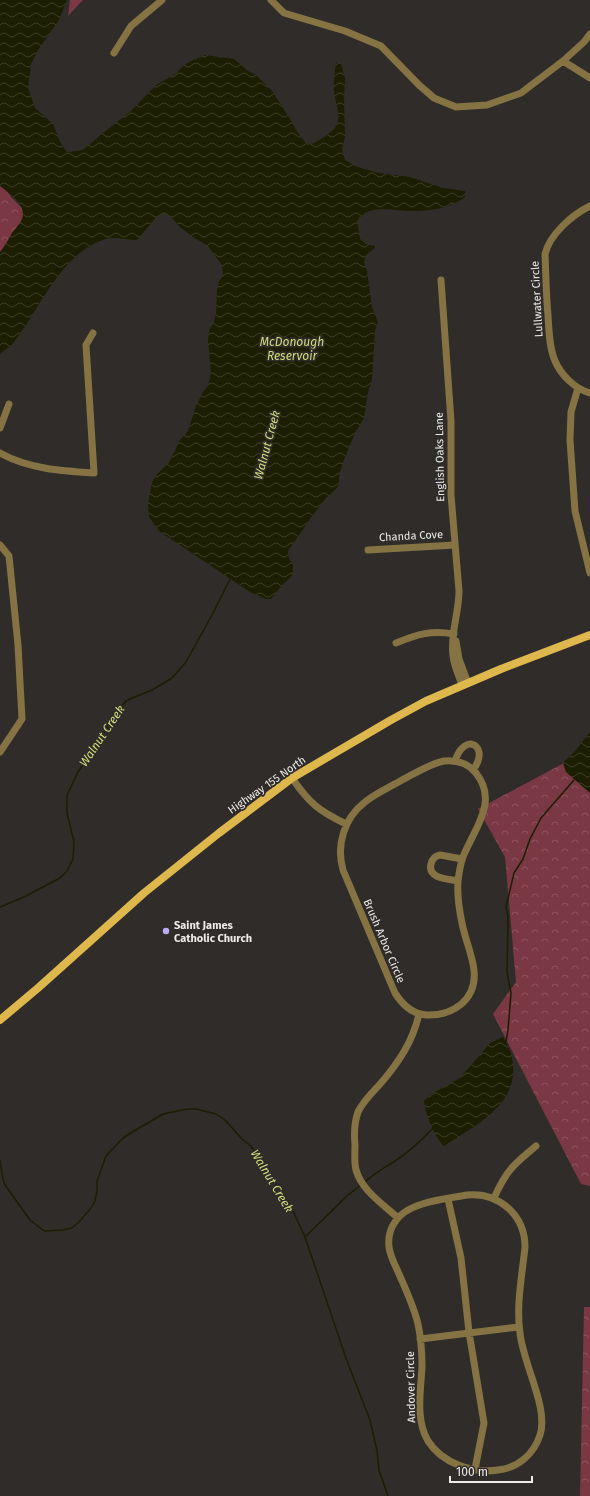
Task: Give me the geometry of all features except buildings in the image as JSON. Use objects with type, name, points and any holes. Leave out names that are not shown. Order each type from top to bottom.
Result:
[{"type":"main road","name":"Highway 155 North","points":[[0,1020],[144,893],[219,833],[292,778],[426,701],[465,684],[590,635]]},
{"type":"street","points":[[114,53],[131,26],[162,0]]},
{"type":"street","points":[[270,0],[284,14],[346,31],[381,46],[419,85],[434,98],[456,107],[487,106],[521,93],[563,61],[584,42],[590,34]]},
{"type":"street","points":[[563,61],[590,78]]},
{"type":"street","name":"Lullwater Circle","points":[[590,206],[569,221],[554,236],[547,246],[545,254],[551,348],[558,367],[569,380],[578,388],[590,393]]},
{"type":"street","name":"English Oaks Lane","points":[[441,280],[451,420],[450,485],[459,597],[454,634],[465,684]]},
{"type":"street","points":[[0,453],[16,461],[39,468],[94,473],[86,345],[93,333]]},
{"type":"street","points":[[578,388],[571,412],[570,440],[575,511],[590,573]]},
{"type":"street","points":[[0,428],[9,404]]},
{"type":"street","points":[[0,545],[9,556],[18,645],[22,718],[0,752]]},
{"type":"street","name":"Chanda Cove","points":[[368,550],[455,545]]},
{"type":"street","points":[[396,643],[412,636],[428,632],[454,634]]},
{"type":"street","points":[[398,1218],[366,1189],[358,1176],[355,1163],[355,1126],[361,1107],[396,1065],[405,1050],[413,1035],[420,1014],[441,1014],[455,1009],[467,997],[473,984],[473,964],[459,910],[458,881],[462,859],[484,812],[486,795],[482,783],[473,770],[462,763],[455,761],[462,747],[467,745],[474,745],[478,749],[480,757],[478,764],[473,770]]},
{"type":"street","name":"Brush Arbor Circle","points":[[420,1014],[407,1008],[395,993],[343,870],[340,847],[346,824],[357,808],[372,797],[432,764],[444,761],[455,761]]},
{"type":"street","points":[[292,778],[314,806],[346,824]]},
{"type":"street","points":[[458,881],[436,876],[432,870],[431,864],[433,859],[440,855],[462,859]]},
{"type":"street","points":[[494,1198],[510,1168],[536,1146]]},
{"type":"street","name":"Andover Circle","points":[[473,1194],[494,1198],[505,1204],[513,1212],[521,1225],[524,1235],[525,1248],[519,1305],[519,1327],[524,1358],[541,1410],[542,1423],[540,1436],[536,1445],[528,1456],[515,1466],[498,1470],[475,1469],[459,1466],[447,1460],[436,1451],[425,1435],[420,1414],[422,1362],[420,1339],[413,1308],[389,1247],[390,1231],[398,1218],[406,1210],[415,1206],[473,1194]]},
{"type":"street","points":[[448,1199],[461,1258],[469,1332],[484,1423],[475,1469]]},
{"type":"street","points":[[420,1339],[519,1327]]},
{"type":"green space","points":[[70,0],[83,0],[68,16]]},
{"type":"green space","points":[[0,182],[12,198],[32,218],[0,261]]},
{"type":"green space","points":[[590,749],[590,1186],[581,1184],[493,1014],[516,982],[505,857],[478,809]]},
{"type":"green space","points":[[584,1307],[590,1307],[590,1496],[580,1496]]},
{"type":"water","name":"McDonough Reservoir","points":[[0,0],[67,0],[59,20],[38,50],[31,64],[28,88],[35,108],[53,124],[60,142],[67,152],[84,149],[131,111],[156,85],[177,73],[187,63],[205,55],[234,59],[248,71],[256,75],[272,91],[307,145],[311,144],[329,134],[337,124],[338,113],[334,88],[336,63],[341,64],[345,78],[345,137],[342,149],[345,160],[355,166],[378,173],[410,177],[443,188],[465,191],[465,197],[460,201],[441,208],[421,211],[375,210],[362,215],[357,221],[360,239],[366,244],[375,246],[375,248],[366,255],[364,262],[367,271],[372,307],[378,322],[375,330],[372,379],[368,392],[364,418],[355,433],[343,462],[337,488],[326,498],[288,551],[289,559],[293,565],[293,573],[271,599],[266,599],[250,592],[159,531],[149,517],[148,504],[152,482],[158,473],[169,463],[180,440],[188,431],[196,406],[203,392],[208,386],[211,374],[208,341],[209,331],[214,322],[216,313],[219,281],[223,276],[222,265],[208,246],[193,237],[180,227],[169,215],[165,214],[158,215],[137,240],[110,238],[90,246],[76,256],[64,269],[43,298],[24,329],[14,342],[0,354],[0,252],[23,215],[21,205],[13,196],[0,186]]},
{"type":"water","points":[[590,732],[590,793],[566,772],[563,763],[576,750]]},
{"type":"water","points":[[503,1037],[511,1054],[513,1071],[511,1086],[504,1099],[495,1110],[483,1120],[444,1146],[437,1137],[431,1125],[424,1101],[430,1095],[460,1078],[490,1043]]},
{"type":"waterway","name":"Walnut Creek","points":[[0,907],[24,897],[60,878],[67,871],[73,859],[74,842],[67,813],[67,795],[78,772],[103,735],[109,722],[126,701],[152,690],[172,678],[186,662],[231,577]]},
{"type":"waterway","points":[[506,1042],[511,993],[507,972],[508,916],[506,907],[514,873],[523,859],[530,839],[541,818],[574,780]]},
{"type":"waterway","name":"Walnut Creek","points":[[0,1160],[5,1185],[30,1220],[44,1231],[63,1230],[72,1228],[91,1208],[95,1201],[97,1181],[106,1156],[123,1138],[163,1114],[187,1109],[196,1109],[216,1114],[225,1120],[242,1139],[251,1146],[269,1172],[294,1213],[305,1237],[347,1361],[370,1420],[377,1451],[379,1470],[388,1496]]},
{"type":"waterway","points":[[364,1183],[410,1150],[433,1128]]},
{"type":"waterway","points":[[305,1237],[348,1195],[361,1185]]},
{"type":"place","name":"Saint James Catholic Church","points":[[166,931]]}]
